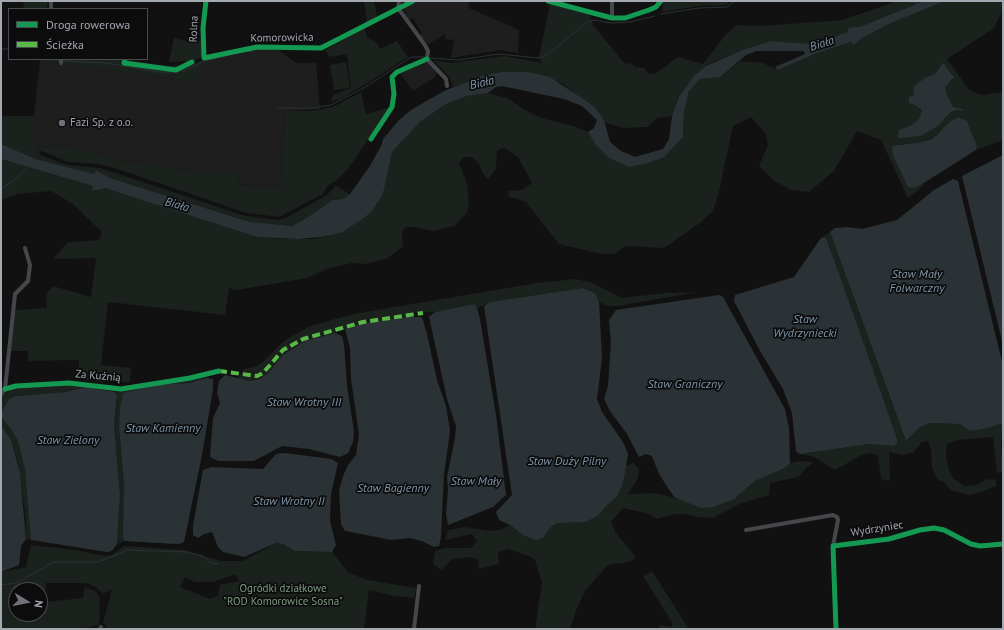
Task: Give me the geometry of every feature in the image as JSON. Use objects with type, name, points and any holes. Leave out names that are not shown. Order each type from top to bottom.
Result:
[{"type":"street","name":"Rolna","points":[[204,58],[203,28],[206,1]]},
{"type":"street","points":[[399,1],[398,8],[425,45],[428,50],[427,59],[446,79],[447,86]]},
{"type":"street","name":"Komorowicka","points":[[204,58],[257,47],[321,48],[413,1]]},
{"type":"street","points":[[548,1],[612,18],[633,16],[656,7],[661,1]]},
{"type":"street","points":[[612,1],[612,18]]},
{"type":"street","points":[[371,139],[392,107],[394,94],[392,77],[397,72],[427,59]]},
{"type":"street","points":[[1,394],[5,389],[15,294],[28,281],[30,265],[25,248]]},
{"type":"street","name":"Za Kuźnią","points":[[5,389],[16,386],[69,383],[121,390],[190,378],[219,371]]},
{"type":"street","name":"Wydrzyniec","points":[[746,530],[833,515],[837,517],[838,520],[833,546],[836,629]]},
{"type":"street","name":"Wydrzyniec","points":[[833,546],[889,539],[920,530],[934,528],[944,530],[971,544],[980,546],[1003,544]]},
{"type":"street","points":[[414,629],[419,586]]},
{"type":"shaded area","points":[[419,1],[469,1],[469,8],[519,30],[518,53],[500,50],[451,58],[454,40],[445,39],[445,34],[429,44],[420,35],[422,33],[413,18],[409,20],[403,8]]},
{"type":"shaded area","points":[[252,50],[278,50],[296,63],[316,63],[320,109],[285,111],[281,178],[277,188],[238,184],[240,173],[207,173],[117,160],[96,153],[60,145],[43,148],[35,145],[34,116],[40,61],[184,80],[207,59]]},
{"type":"shaded area","points":[[427,62],[438,72],[435,77],[413,91],[400,73],[404,70]]},
{"type":"green space","points":[[24,1],[48,1],[47,8],[23,8]]},
{"type":"green space","points":[[364,1],[374,1],[377,16],[367,22]]},
{"type":"green space","points":[[663,1],[731,1],[726,5],[701,6],[662,12]]},
{"type":"green space","points":[[892,1],[924,1],[862,26],[848,28],[848,32],[812,44],[771,41],[720,59],[706,66],[679,97],[672,116],[657,118],[648,127],[624,128],[605,123],[595,107],[580,98],[562,83],[528,72],[502,72],[484,75],[453,87],[450,78],[433,60],[451,63],[505,56],[542,63],[539,57],[550,4],[590,15],[593,25],[625,64],[630,63],[635,67],[644,68],[648,73],[655,74],[678,57],[703,64],[727,33],[737,25],[762,26],[842,20],[892,3]]},
{"type":"green space","points":[[945,1],[1003,1],[1001,14],[994,28],[947,59],[969,90],[981,95],[1003,92],[1003,140],[976,150],[977,146],[967,121],[947,124],[937,135],[922,142],[897,145],[919,186],[926,181],[918,191],[908,198],[881,140],[857,131],[834,171],[809,192],[791,190],[773,180],[759,166],[768,145],[766,134],[751,117],[733,126],[718,196],[713,211],[700,223],[664,248],[625,246],[615,254],[601,254],[559,244],[526,202],[508,196],[509,191],[522,190],[532,183],[518,157],[504,148],[497,150],[496,169],[488,179],[483,174],[478,162],[471,157],[464,157],[459,163],[467,183],[469,203],[467,213],[454,226],[433,231],[415,227],[405,227],[402,233],[403,246],[388,258],[367,264],[352,263],[329,268],[307,278],[237,290],[229,288],[225,315],[108,302],[101,365],[131,368],[130,382],[100,382],[78,379],[79,360],[28,361],[28,351],[10,351],[14,310],[47,308],[46,294],[53,286],[91,297],[96,258],[54,259],[68,242],[99,240],[102,232],[73,204],[51,191],[18,194],[1,200],[1,159],[93,186],[93,191],[104,187],[257,237],[313,239],[341,233],[364,218],[383,194],[392,152],[420,122],[446,104],[467,96],[488,93],[507,98],[530,113],[588,132],[595,144],[609,158],[629,167],[646,164],[683,137],[684,112],[689,91],[700,79],[720,77],[740,61],[763,63],[778,70],[817,53],[851,42],[854,45],[862,38],[891,23]],"holes":[[[939,68],[948,69],[952,73],[953,77],[945,87],[946,92],[953,107],[963,109],[962,111],[956,110],[950,113],[945,119],[899,130],[912,125],[919,119],[922,110],[915,105],[926,77],[935,74]]]},
{"type":"green space","points":[[365,28],[367,37],[377,43],[380,49],[397,41],[408,57],[340,99],[330,102],[333,95],[351,88],[347,54],[330,57],[325,50]]},
{"type":"green space","points":[[174,38],[189,42],[201,41],[202,57],[192,61],[169,62]]},
{"type":"green space","points":[[207,59],[200,78],[184,80],[39,60],[127,60],[169,66],[193,64]]},
{"type":"green space","points":[[346,62],[350,88],[334,90],[330,65]]},
{"type":"green space","points":[[361,92],[366,114],[390,107],[348,169],[336,181],[328,185],[323,194],[279,217],[246,213],[118,169],[98,164],[68,162],[39,150],[40,155],[67,165],[100,168],[246,216],[278,220],[286,218],[327,195],[336,186],[350,194],[343,199],[333,200],[292,226],[250,222],[110,178],[96,170],[94,174],[36,159],[1,144],[1,116],[34,116],[35,145],[43,148],[60,145],[96,153],[117,160],[207,173],[213,170],[240,173],[238,184],[277,188],[281,178],[285,111],[311,111],[333,107]]},
{"type":"green space","points":[[830,232],[906,441],[919,428],[930,423],[960,424],[970,431],[988,428],[1003,423],[1001,443],[1003,472],[997,473],[993,437],[957,440],[947,444],[946,456],[949,470],[954,479],[965,486],[977,485],[987,479],[996,480],[996,486],[982,492],[969,495],[950,490],[945,483],[937,479],[932,467],[931,449],[928,441],[922,442],[914,452],[903,455],[889,452],[890,481],[881,479],[878,455],[870,453],[862,455],[835,470],[814,457],[800,454],[870,444],[893,446],[826,238],[821,238]]},
{"type":"green space","points":[[575,279],[593,283],[622,298],[665,293],[697,292],[618,306],[608,306],[599,302],[595,293],[583,288],[490,302],[477,308],[474,304],[435,312],[416,312],[408,317],[363,323],[335,333],[305,341],[283,355],[268,373],[260,379],[250,381],[237,379],[244,369],[255,367],[264,361],[284,341],[308,327],[331,320],[359,313],[537,283]]},
{"type":"green space","points":[[207,375],[207,378],[189,383],[146,387],[122,398],[119,428],[123,478],[175,544],[125,541],[117,544],[120,496],[114,423],[117,399],[85,387],[66,392],[16,396],[9,399],[1,413],[1,395],[9,389],[63,384],[119,391]]},
{"type":"green space","points":[[1,417],[11,429],[18,441],[26,469],[31,540],[26,539],[26,520],[18,463],[11,440],[1,425]]},
{"type":"green space","points":[[799,461],[814,462],[798,477],[770,483],[769,495],[739,504],[713,518],[698,517],[687,514],[674,514],[657,519],[650,514],[623,508],[611,522],[616,533],[636,557],[630,562],[612,564],[606,567],[585,591],[570,629],[535,629],[542,583],[535,560],[529,556],[508,549],[498,552],[499,564],[479,569],[478,559],[470,557],[452,559],[442,570],[433,564],[435,551],[445,548],[471,548],[477,541],[472,534],[445,540],[448,530],[466,527],[489,531],[499,530],[510,525],[523,535],[543,538],[550,528],[557,523],[570,522],[598,516],[605,507],[617,497],[623,484],[626,466],[633,463],[639,469],[638,478],[628,494],[656,493],[683,500],[746,489],[755,481],[785,468],[790,463]]},
{"type":"green space","name":"Ogródki działkowe \"ROD Komorowice Sosna\"","points":[[276,543],[283,544],[295,551],[332,552],[349,573],[367,580],[416,588],[414,598],[394,596],[369,590],[364,629],[106,629],[106,626],[103,623],[112,589],[103,594],[95,586],[85,583],[8,582],[8,622],[48,622],[48,602],[83,598],[85,587],[95,591],[100,597],[99,625],[79,629],[1,629],[1,572],[26,567],[31,545],[76,550],[105,556],[112,555],[124,546],[185,550],[220,561],[243,561]],"holes":[[[235,574],[239,581],[220,585],[218,595],[210,599],[180,587],[185,577],[195,582],[213,582]]]},
{"type":"green space","points":[[652,571],[688,629],[659,629],[658,627],[661,625],[671,627],[673,624],[643,576]]},
{"type":"water","name":"Biała","points":[[924,1],[945,1],[891,23],[862,38],[854,45],[851,42],[817,53],[778,70],[775,67],[805,54],[804,51],[757,51],[746,55],[720,77],[700,79],[689,91],[684,112],[683,137],[664,157],[646,164],[629,167],[609,158],[595,144],[588,132],[594,128],[597,120],[582,106],[564,99],[502,86],[496,87],[488,93],[467,96],[446,104],[420,122],[392,152],[383,194],[371,212],[341,233],[321,237],[298,239],[257,237],[105,188],[92,191],[93,186],[1,159],[1,144],[36,159],[94,174],[96,170],[110,178],[250,222],[292,226],[333,200],[343,199],[350,194],[370,166],[382,144],[383,139],[399,120],[411,110],[444,91],[484,75],[502,72],[528,72],[550,77],[595,107],[604,120],[610,142],[621,151],[635,157],[663,149],[669,139],[672,116],[679,97],[694,76],[706,66],[743,50],[771,41],[812,44],[848,32],[848,28],[862,26]]},
{"type":"water","points":[[943,63],[954,77],[945,87],[946,92],[953,107],[963,109],[962,111],[956,110],[950,113],[938,126],[921,136],[898,138],[899,130],[912,125],[919,119],[922,110],[909,103],[909,97],[914,95],[913,87],[926,77],[935,74]]},
{"type":"water","points":[[958,117],[967,121],[977,146],[976,150],[919,186],[912,188],[908,187],[893,155],[892,146],[922,142],[931,139],[947,124]]},
{"type":"water","points":[[1003,155],[1003,345],[962,176]]},
{"type":"water","name":"Staw Mały Folwarczny","points":[[953,179],[958,181],[1003,366],[1003,423],[988,428],[970,431],[960,424],[930,423],[919,428],[906,441],[830,232],[835,228],[847,227],[862,229],[897,220],[934,190]]},
{"type":"water","name":"Staw Wydrzyniecki","points":[[821,238],[826,238],[897,439],[897,444],[893,446],[870,444],[800,454],[796,451],[792,413],[783,389],[760,351],[734,301],[735,295],[794,277]]},
{"type":"water","name":"Staw Duży Pilny","points":[[583,288],[595,293],[599,302],[602,358],[597,399],[602,412],[623,442],[628,454],[623,484],[617,497],[605,507],[598,516],[585,522],[557,523],[550,528],[543,538],[536,540],[523,535],[510,525],[499,520],[496,512],[512,495],[484,306],[490,302]]},
{"type":"water","name":"Staw Graniczny","points":[[719,295],[723,297],[785,409],[789,428],[790,463],[785,468],[755,481],[734,499],[713,507],[701,508],[674,497],[659,474],[652,456],[646,454],[639,457],[627,434],[610,411],[604,399],[608,386],[611,342],[609,320],[616,310]]},
{"type":"water","name":"Staw Mały","points":[[474,304],[477,308],[480,319],[496,415],[506,495],[493,507],[448,525],[446,514],[448,489],[447,477],[456,426],[447,399],[429,317],[435,312]]},
{"type":"water","name":"Staw Bagienny","points":[[408,317],[422,317],[437,380],[446,406],[450,431],[444,474],[441,537],[439,546],[434,547],[422,541],[410,538],[392,540],[345,531],[341,524],[339,491],[348,465],[356,455],[359,435],[351,379],[350,348],[345,329],[363,323]]},
{"type":"water","name":"Staw Wrotny III","points":[[335,333],[342,336],[344,344],[347,386],[354,431],[353,442],[348,453],[340,457],[309,449],[282,446],[254,461],[218,461],[210,457],[213,418],[220,403],[217,392],[219,381],[225,375],[250,381],[260,379],[268,373],[283,355],[305,341]]},
{"type":"water","name":"Staw Kamienny","points":[[207,378],[213,379],[213,389],[202,455],[184,542],[179,544],[125,541],[123,538],[124,485],[119,428],[120,408],[123,393],[155,385],[189,383]]},
{"type":"water","name":"Staw Zielony","points":[[85,387],[114,392],[117,395],[114,423],[120,496],[117,544],[112,551],[107,552],[31,540],[25,469],[18,441],[11,429],[1,417],[1,413],[9,399],[16,396],[66,392]]},
{"type":"water","points":[[1,425],[11,440],[20,473],[26,539],[21,546],[19,565],[1,572]]},
{"type":"water","name":"Staw Wrotny II","points":[[285,453],[331,459],[338,463],[331,494],[330,521],[336,545],[332,552],[295,551],[283,544],[276,543],[244,557],[223,552],[218,547],[212,532],[204,534],[198,538],[193,535],[193,525],[203,470],[211,467],[263,469],[276,454]]},
{"type":"waterway","points":[[661,14],[699,8],[727,7],[735,1]]},
{"type":"waterway","points":[[913,1],[918,4]]},
{"type":"waterway","points":[[430,58],[459,60],[498,54],[539,58],[547,55],[587,22],[595,20],[611,23],[630,22],[655,16]]},
{"type":"waterway","points":[[1,49],[8,49]]},
{"type":"waterway","points":[[244,52],[254,51]]},
{"type":"waterway","points":[[63,61],[107,63],[160,72],[175,72],[186,70],[204,61],[230,55]]},
{"type":"waterway","points":[[278,108],[313,108],[331,105],[367,86],[411,57],[425,57]]},
{"type":"waterway","points":[[1,189],[14,180],[26,168]]},
{"type":"waterway","points":[[1,585],[16,583],[54,562],[98,562],[128,550],[186,552],[203,556],[209,562],[218,564]]},
{"type":"marked path","points":[[219,371],[257,376],[263,373],[283,350],[303,339],[363,322],[423,313]]},
{"type":"cycle path","points":[[206,1],[203,28],[204,58],[257,47],[321,48],[413,1]]},
{"type":"cycle path","points":[[548,1],[612,18],[625,18],[649,10],[656,7],[661,1]]},
{"type":"cycle path","points":[[371,139],[392,107],[394,94],[392,77],[397,72],[427,59]]},
{"type":"cycle path","points":[[125,60],[124,63],[176,70],[192,62]]},
{"type":"cycle path","points":[[5,389],[16,386],[69,383],[121,389],[190,378],[219,371]]},
{"type":"cycle path","points":[[836,629],[833,546],[889,539],[920,530],[934,528],[944,530],[971,544],[980,546],[1003,544]]},
{"type":"place","name":"Fazi Sp. z o.o.","points":[[62,123]]}]
